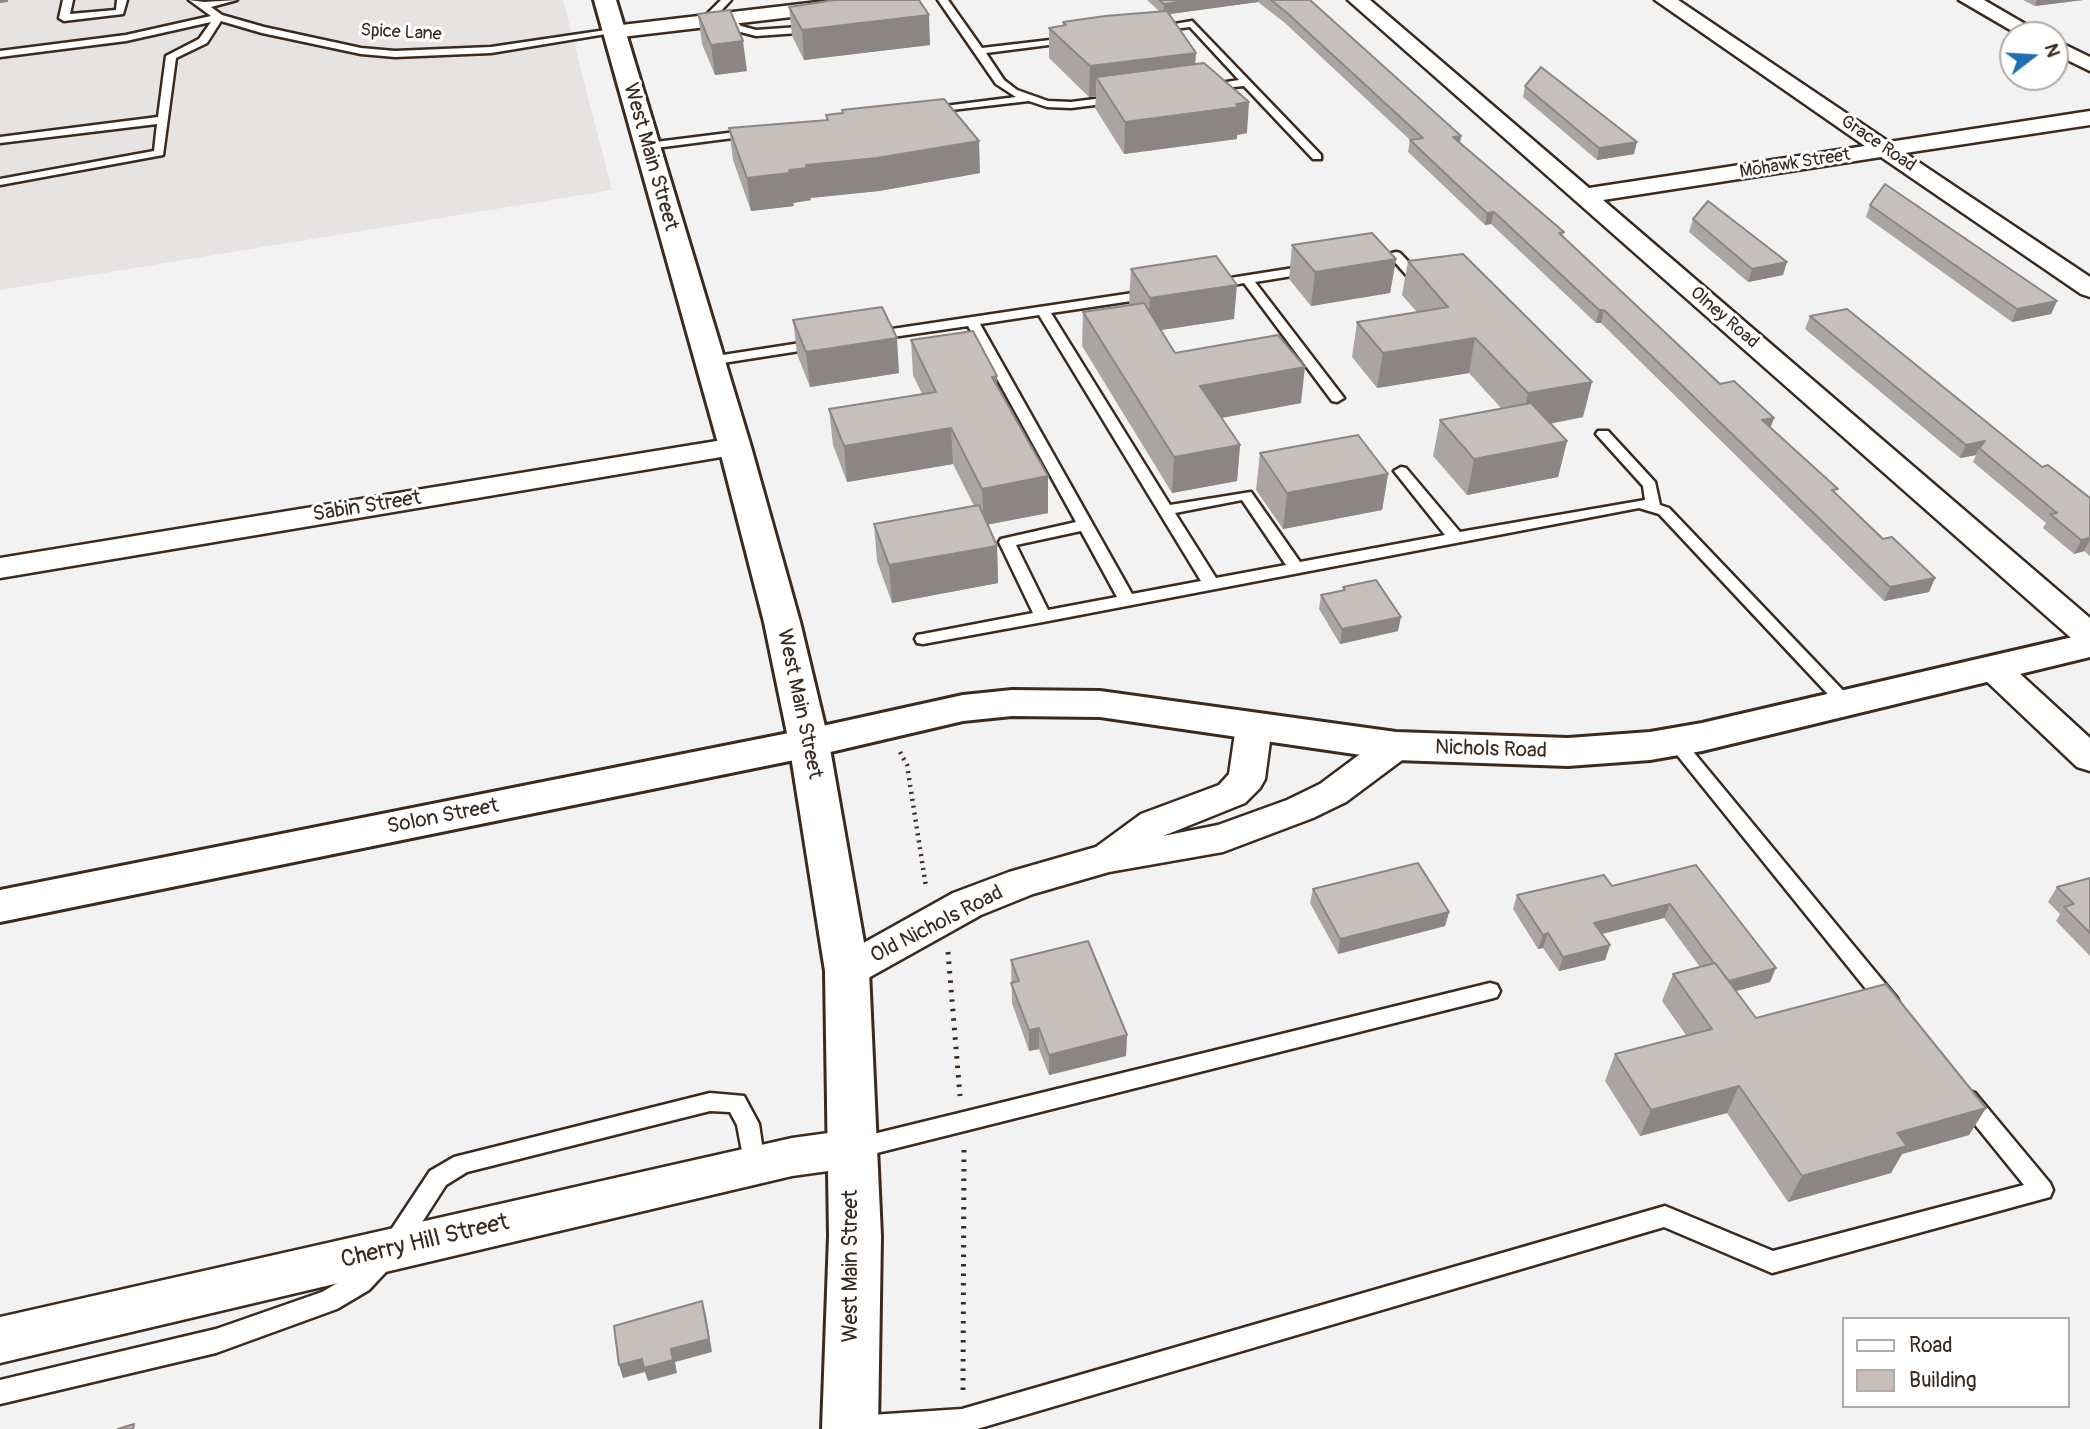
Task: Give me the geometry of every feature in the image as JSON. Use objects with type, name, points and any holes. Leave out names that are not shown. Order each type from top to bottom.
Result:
[{"type":"main road","name":"West Main Street","points":[[605,0],[735,447],[782,622],[809,743],[847,971],[850,1149],[855,1236],[850,1429]]},
{"type":"main road","name":"Nichols Road","points":[[885,724],[963,708],[1012,703],[1060,703],[1155,710],[1396,746],[1568,752],[1675,741],[1846,704],[2090,645]]},
{"type":"main road","name":"Solon Street","points":[[0,906],[809,743],[885,724]]},
{"type":"street","name":"Olney Road","points":[[1358,0],[2090,636]]},
{"type":"street","name":"Grace Road","points":[[1665,0],[2090,289]]},
{"type":"street","points":[[1969,0],[2008,21]]},
{"type":"street","points":[[613,32],[723,13],[876,3]]},
{"type":"street","points":[[2069,54],[2090,65]]},
{"type":"street","name":"Mohawk Street","points":[[1583,197],[2090,118]]},
{"type":"street","name":"Sabin Street","points":[[0,568],[735,447]]},
{"type":"street","points":[[1993,668],[2090,758]]},
{"type":"street","name":"Old Nichols Road","points":[[1109,858],[1134,836],[1154,824],[1232,794],[1240,787],[1247,779],[1254,726]]},
{"type":"street","name":"Old Nichols Road","points":[[847,971],[967,904],[1023,882],[1109,858],[1144,855],[1223,838],[1289,813],[1333,793],[1396,746]]},
{"type":"street","name":"Cherry Hill Street","points":[[0,1340],[792,1157],[850,1149]]},
{"type":"lane","points":[[68,0],[64,18],[120,12],[122,0]]},
{"type":"lane","points":[[198,3],[232,0]]},
{"type":"lane","points":[[943,0],[1000,82],[1013,92],[1047,104],[1071,105],[1125,98]]},
{"type":"lane","name":"Spice Lane","points":[[198,3],[219,17],[288,36],[395,54],[491,50],[613,32]]},
{"type":"lane","points":[[723,13],[737,28],[756,33],[829,27]]},
{"type":"lane","points":[[0,54],[126,38],[219,17]]},
{"type":"lane","points":[[0,182],[159,153],[171,56],[203,41],[219,17]]},
{"type":"lane","points":[[1139,30],[1192,24],[1317,157]]},
{"type":"lane","points":[[979,51],[1086,37]]},
{"type":"lane","points":[[1193,89],[1247,82]]},
{"type":"lane","points":[[920,112],[1030,98]]},
{"type":"lane","points":[[0,140],[163,120]]},
{"type":"lane","points":[[648,146],[770,130]]},
{"type":"lane","points":[[1355,262],[1396,256],[1422,284]]},
{"type":"lane","points":[[1193,288],[1328,267]]},
{"type":"lane","points":[[1247,279],[1337,398]]},
{"type":"lane","points":[[863,338],[1166,292]]},
{"type":"lane","points":[[1043,310],[1211,584]]},
{"type":"lane","points":[[972,321],[1127,600]]},
{"type":"lane","points":[[710,361],[835,342]]},
{"type":"lane","points":[[1603,434],[1650,485],[1653,506]]},
{"type":"lane","points":[[1401,471],[1456,538]]},
{"type":"lane","points":[[1166,510],[1246,495],[1296,568]]},
{"type":"lane","points":[[923,639],[1640,503],[1664,511],[1846,704]]},
{"type":"lane","points":[[1043,617],[1007,542],[1086,525]]},
{"type":"lane","points":[[1675,741],[1902,1019]]},
{"type":"lane","points":[[850,1149],[1490,991]]},
{"type":"lane","points":[[856,1429],[962,1421],[1665,1216],[1772,1262],[2042,1190],[1954,1083]]},
{"type":"lane","points":[[0,1392],[216,1341],[329,1301],[361,1282],[391,1250],[438,1178],[462,1164],[710,1102],[737,1103],[748,1124],[754,1166]]},
{"type":"path","points":[[885,724],[906,765],[928,897],[947,950],[966,1170],[962,1421]]},
{"type":"shaded area","points":[[0,0],[563,0],[612,190],[0,290]]},
{"type":"building","points":[[835,0],[919,0],[929,15],[802,30],[789,7]]},
{"type":"building","points":[[1159,0],[1193,0],[1164,4]]},
{"type":"building","points":[[1271,0],[1310,0],[1461,136],[1453,137],[1564,232],[1559,233],[1720,384],[1734,381],[1774,418],[1762,420],[1838,489],[1832,490],[1883,539],[1892,537],[1935,578],[1890,587],[1604,310],[1599,310],[1494,212],[1487,213],[1410,140],[1423,138]]},
{"type":"building","points":[[730,10],[743,41],[711,45],[698,14]]},
{"type":"building","points":[[1167,11],[1196,53],[1090,66],[1049,28],[1066,25],[1063,22]]},
{"type":"building","points":[[1204,63],[1249,102],[1236,104],[1239,107],[1125,122],[1096,77]]},
{"type":"building","points":[[1541,67],[1637,142],[1599,148],[1525,86]]},
{"type":"building","points":[[944,99],[979,141],[877,158],[806,165],[807,168],[789,170],[790,173],[747,178],[729,128],[828,120],[826,115],[843,113],[842,110]]},
{"type":"building","points":[[1885,184],[2057,301],[2017,309],[1870,205]]},
{"type":"building","points":[[1708,201],[1787,262],[1752,269],[1693,219]]},
{"type":"building","points":[[1372,233],[1396,259],[1315,272],[1292,245]]},
{"type":"building","points":[[1463,254],[1592,382],[1528,393],[1475,338],[1383,353],[1357,322],[1448,307],[1408,261]]},
{"type":"building","points":[[1216,256],[1237,285],[1150,298],[1131,269]]},
{"type":"building","points":[[1144,303],[1175,353],[1278,335],[1305,367],[1200,386],[1240,445],[1174,457],[1083,312]]},
{"type":"building","points":[[882,307],[897,338],[806,352],[793,320]]},
{"type":"building","points":[[1847,309],[2042,467],[2048,465],[2090,498],[2090,538],[2081,540],[2050,514],[2057,513],[1979,448],[1985,441],[1966,445],[1810,316]]},
{"type":"building","points":[[973,331],[997,376],[992,377],[1048,476],[982,489],[951,428],[844,446],[829,409],[936,392],[911,340]]},
{"type":"building","points":[[1531,403],[1567,441],[1474,459],[1440,420]]},
{"type":"building","points":[[1358,435],[1388,474],[1287,493],[1260,453]]},
{"type":"building","points":[[979,505],[997,546],[889,565],[874,524]]},
{"type":"building","points":[[1376,580],[1401,617],[1342,629],[1321,595]]},
{"type":"building","points":[[1418,863],[1449,912],[1340,939],[1313,889]]},
{"type":"building","points":[[1696,865],[1776,968],[1729,981],[1670,904],[1594,923],[1610,945],[1563,957],[1548,933],[1543,935],[1517,895],[1604,875],[1612,886]]},
{"type":"building","points":[[2090,878],[2090,933],[2064,907],[2074,904],[2057,887]]},
{"type":"building","points":[[1088,941],[1127,1035],[1049,1055],[1039,1028],[1029,1030],[1011,983],[1019,981],[1011,960]]},
{"type":"building","points":[[1715,963],[1756,1018],[1886,984],[1986,1108],[1897,1133],[1907,1146],[1802,1176],[1739,1086],[1651,1110],[1615,1054],[1712,1029],[1673,974]]},
{"type":"building","points":[[702,1301],[709,1339],[671,1349],[673,1360],[644,1368],[642,1359],[619,1365],[614,1326]]},
{"type":"building","points":[[134,1424],[133,1429],[118,1429]]}]
